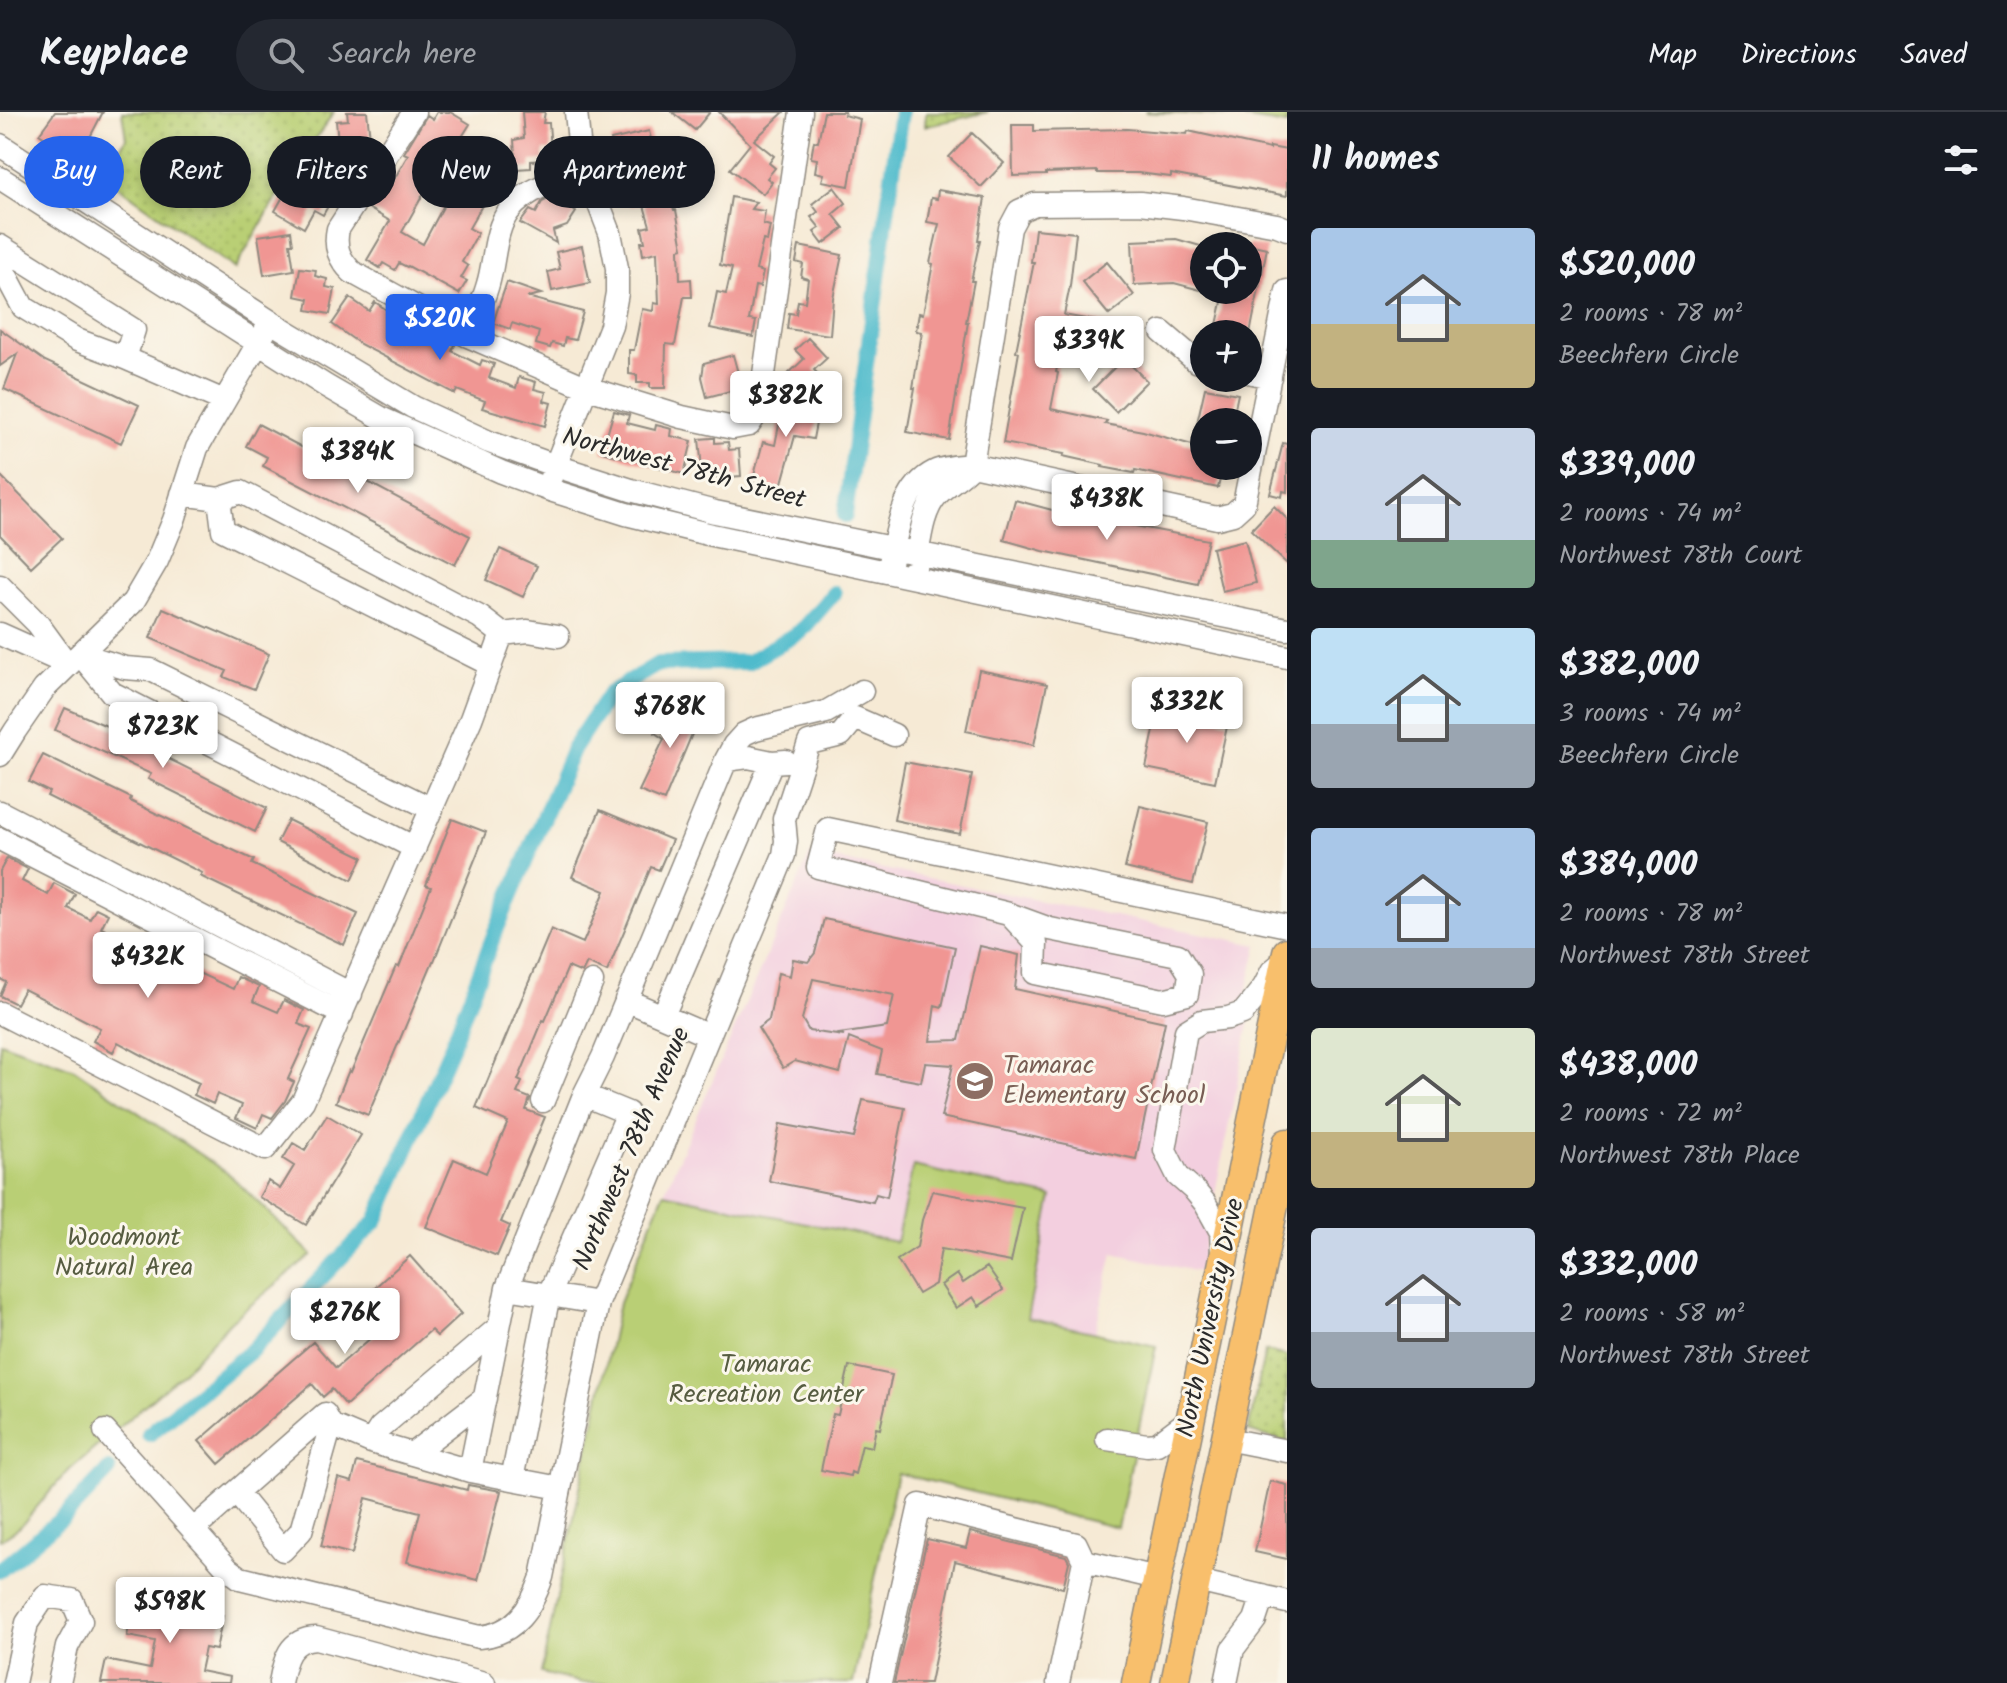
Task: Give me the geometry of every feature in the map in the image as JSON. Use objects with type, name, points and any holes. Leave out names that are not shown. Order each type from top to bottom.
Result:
[{"type":"main road","name":"North University Drive","points":[[1136,1683],[1286,956]]},
{"type":"main road","points":[[1264,1066],[1271,1112],[1287,1141]]},
{"type":"main road","name":"North University Drive","points":[[1174,1683],[1287,1141]]},
{"type":"main road","points":[[1175,1493],[1180,1565],[1197,1581]]},
{"type":"main road","points":[[1157,1578],[1170,1590],[1174,1607],[1174,1683]]},
{"type":"street","points":[[414,112],[338,229],[338,252],[352,272],[468,336],[588,388],[733,428],[749,425],[759,410],[801,112]]},
{"type":"street","points":[[576,112],[578,136]]},
{"type":"street","name":"Northwest 78th Street","points":[[0,145],[271,322],[413,407],[489,442],[631,490],[715,512],[1287,629]]},
{"type":"street","name":"Northwest 78th Street","points":[[0,178],[326,386],[383,419],[501,472],[626,514],[684,528],[1287,657]]},
{"type":"street","points":[[468,336],[484,298],[500,228],[508,212],[534,191]]},
{"type":"street","points":[[912,578],[927,508],[938,494],[972,465],[1010,228],[1019,211],[1035,204],[1140,203],[1183,208],[1287,229]]},
{"type":"street","points":[[547,489],[611,326],[617,293],[617,268],[610,233],[600,208]]},
{"type":"street","points":[[0,246],[134,330],[125,358]]},
{"type":"street","points":[[0,264],[23,307],[77,340],[224,401]]},
{"type":"street","points":[[1262,365],[1287,291]]},
{"type":"street","points":[[0,755],[44,689],[133,602],[157,561],[197,448],[271,322]]},
{"type":"street","points":[[1162,332],[1190,356]]},
{"type":"street","points":[[888,573],[906,503],[914,488],[933,472],[958,466],[972,465],[1217,518],[1233,514],[1244,504],[1257,392]]},
{"type":"street","points":[[182,494],[219,499],[241,492],[480,617],[502,634],[528,631],[558,636]]},
{"type":"street","points":[[219,499],[223,530],[491,665]]},
{"type":"street","points":[[0,586],[112,693],[415,848]]},
{"type":"street","points":[[0,634],[74,660],[151,670],[432,809]]},
{"type":"street","points":[[0,1013],[265,1149],[303,1101],[471,719],[502,634]]},
{"type":"street","points":[[470,1471],[507,1288],[584,1095],[603,1057],[726,760],[744,734],[826,712],[862,691]]},
{"type":"street","points":[[726,760],[748,757],[784,762],[798,755],[809,743],[841,735],[855,718],[894,735]]},
{"type":"street","name":"Northwest 78th Avenue","points":[[193,1530],[240,1578],[479,1637],[494,1636],[523,1615],[535,1597],[542,1577],[598,1303],[784,855],[784,819],[809,743]]},
{"type":"street","points":[[663,1016],[772,762]]},
{"type":"street","points":[[0,812],[347,1004]]},
{"type":"street","points":[[1009,914],[1036,943],[1035,973],[1163,1000],[1187,994],[1190,974],[1178,955],[1050,929],[1009,914],[818,867],[828,829],[1287,926]]},
{"type":"street","points":[[0,839],[347,1004]]},
{"type":"street","points":[[1222,1264],[1221,1232],[1205,1203],[1178,1176],[1165,1150],[1186,1031],[1202,1021],[1243,1013],[1286,956]]},
{"type":"street","points":[[543,1101],[592,982]]},
{"type":"street","points":[[626,1000],[709,1036]]},
{"type":"street","points":[[567,1042],[603,1057]]},
{"type":"street","points":[[512,1479],[549,1294],[628,1113],[584,1095]]},
{"type":"street","points":[[507,1288],[598,1303]]},
{"type":"street","points":[[371,1442],[380,1428],[499,1327]]},
{"type":"street","points":[[412,1454],[485,1398]]},
{"type":"street","points":[[105,1431],[193,1530],[325,1414],[331,1425],[371,1442],[470,1471],[560,1488]]},
{"type":"street","points":[[1107,1439],[1157,1444],[1190,1419]]},
{"type":"street","points":[[236,1492],[283,1550],[301,1531],[331,1425]]},
{"type":"street","points":[[1226,1439],[1287,1451]]},
{"type":"street","points":[[880,1683],[920,1505],[1076,1544],[1084,1561],[1058,1683]]},
{"type":"street","points":[[1084,1561],[1157,1578]]},
{"type":"street","points":[[1197,1581],[1287,1602]]},
{"type":"street","points":[[14,1683],[27,1623],[45,1596],[72,1600],[81,1621],[67,1647],[59,1683]]},
{"type":"street","points":[[1226,1683],[1233,1649],[1255,1620],[1263,1596]]},
{"type":"street","points":[[280,1683],[293,1646],[304,1639],[316,1638],[471,1681]]},
{"type":"shaded area","name":"Tamarac Elementary School","points":[[810,854],[1258,945],[1247,992],[1255,995],[1199,1272],[1113,1253],[1095,1332],[1026,1318],[1052,1198],[897,1242],[664,1193]]},
{"type":"green space","points":[[122,112],[334,112],[318,136],[267,136],[267,208],[270,208],[235,269],[149,208],[251,208],[251,136],[140,136],[140,202],[124,190],[126,138]]},
{"type":"green space","points":[[926,112],[988,112],[925,126]]},
{"type":"green space","points":[[1145,112],[1287,112],[1287,125],[1230,116]]},
{"type":"green space","name":"Woodmont Natural Area","points":[[0,1042],[74,1069],[230,1175],[312,1255],[231,1321],[183,1372],[65,1474],[20,1527],[0,1540]]},
{"type":"green space","name":"Tamarac Recreation Center","points":[[913,1166],[1052,1197],[1027,1318],[1156,1346],[1118,1528],[897,1473],[853,1683],[583,1683],[541,1673],[619,1303],[664,1193],[896,1242]]},
{"type":"green space","points":[[1265,1351],[1287,1356],[1287,1442],[1248,1431]]},
{"type":"building","points":[[55,112],[103,112],[91,136],[39,134]]},
{"type":"building","points":[[347,112],[367,112],[370,136],[338,136],[336,121],[348,120]]},
{"type":"building","points":[[437,112],[450,112],[470,124],[463,136],[414,136],[427,115],[433,119]]},
{"type":"building","points":[[522,112],[545,112],[543,123],[549,123],[550,136],[534,136],[531,168],[518,169],[518,139],[524,138]]},
{"type":"building","points":[[672,112],[710,112],[695,130]]},
{"type":"building","points":[[719,112],[784,112],[754,140],[774,156],[769,163],[775,168],[767,178],[772,182],[763,194],[730,169],[750,144]]},
{"type":"building","points":[[824,112],[845,112],[844,115],[860,119],[849,186],[822,181],[824,174],[815,172],[817,159],[811,158]]},
{"type":"building","points":[[1012,125],[1034,125],[1034,131],[1127,129],[1187,134],[1188,131],[1287,150],[1287,196],[1171,174],[1171,177],[1097,171],[1013,176]]},
{"type":"building","points":[[649,131],[650,136],[628,136]]},
{"type":"building","points":[[972,133],[1004,163],[981,187],[949,157]]},
{"type":"building","points":[[412,140],[412,208],[415,208],[402,232],[423,244],[442,208],[481,208],[469,228],[478,233],[462,262],[468,266],[461,278],[467,281],[459,294],[408,266],[399,263],[395,270],[383,263],[380,268],[367,260],[390,221],[368,208],[396,208],[396,176],[408,155],[404,153]]},
{"type":"building","points":[[834,187],[846,203],[833,214],[844,228],[823,244],[814,232],[820,228],[811,217],[818,212],[812,204]]},
{"type":"building","points":[[938,190],[985,198],[949,440],[907,432],[922,332],[916,331],[919,313],[923,314],[939,224],[927,222],[931,198],[937,199]]},
{"type":"building","points":[[731,197],[756,202],[751,209],[765,211],[763,224],[770,226],[767,241],[763,240],[756,270],[763,272],[760,287],[755,286],[749,320],[756,321],[753,337],[710,328],[717,292],[726,294],[732,268],[720,265]]},
{"type":"building","points":[[277,208],[327,208],[323,215],[314,210],[304,228],[275,211]]},
{"type":"building","points":[[539,208],[570,208],[576,212],[567,226],[553,231],[556,243],[520,223],[530,210],[536,213]]},
{"type":"building","points":[[645,208],[676,210],[683,248],[679,249],[680,280],[691,279],[692,297],[684,297],[675,345],[666,344],[665,388],[650,388],[650,383],[637,383],[637,375],[629,374],[629,350],[634,350],[642,309],[653,311],[654,303],[659,304],[657,252],[643,255],[641,242],[645,242],[642,228],[650,226]]},
{"type":"building","points":[[1035,229],[1076,233],[1064,315],[1118,325],[1112,356],[1061,349],[1051,409],[1190,444],[1190,480],[1220,480],[1218,488],[1135,470],[1134,473],[1102,467],[1064,454],[1003,443],[1019,352],[1016,351],[1034,262],[1031,262]]},
{"type":"building","points":[[291,231],[294,270],[264,275],[258,236]]},
{"type":"building","points":[[1176,239],[1190,243],[1190,287],[1174,283],[1134,285],[1132,241]]},
{"type":"building","points":[[582,246],[590,283],[552,291],[548,272],[560,269],[556,252]]},
{"type":"building","points":[[799,246],[842,255],[833,298],[830,335],[787,329],[789,313],[796,314],[798,301],[805,302],[808,279],[801,277],[803,264],[796,262]]},
{"type":"building","points":[[1262,247],[1267,248],[1262,273]]},
{"type":"building","points":[[1107,262],[1134,295],[1109,315],[1082,282]]},
{"type":"building","points":[[300,268],[316,270],[315,276],[327,279],[326,287],[335,289],[330,314],[307,310],[309,299],[295,296]]},
{"type":"building","points":[[507,282],[541,294],[527,297],[583,312],[575,340],[565,338],[563,346],[552,343],[550,348],[536,344],[539,332],[512,323],[510,329],[493,323]]},
{"type":"building","points":[[350,298],[369,311],[375,302],[410,322],[408,327],[438,343],[440,338],[452,343],[455,345],[452,351],[480,365],[482,360],[494,364],[489,378],[516,388],[519,377],[536,382],[534,389],[546,392],[544,401],[551,403],[545,426],[482,408],[485,401],[457,390],[455,394],[360,344],[332,324]]},
{"type":"building","points":[[1222,304],[1256,304],[1253,320],[1218,320]]},
{"type":"building","points":[[0,329],[45,361],[139,405],[121,443],[4,389],[17,354],[0,366]]},
{"type":"building","points":[[808,338],[827,358],[814,370],[823,379],[808,394],[788,374],[804,359],[795,350]]},
{"type":"building","points":[[733,355],[742,388],[707,397],[702,377],[704,363]]},
{"type":"building","points":[[1124,358],[1147,381],[1116,412],[1093,389]]},
{"type":"building","points":[[1204,392],[1238,394],[1235,408],[1200,408]]},
{"type":"building","points":[[779,394],[820,402],[813,439],[795,436],[780,490],[752,483],[763,442],[775,445],[782,410],[776,409]]},
{"type":"building","points":[[614,411],[629,415],[627,423],[655,430],[656,425],[672,429],[671,436],[692,441],[684,474],[602,452]]},
{"type":"building","points":[[258,424],[470,536],[455,565],[263,466],[267,457],[246,446]]},
{"type":"building","points":[[715,438],[715,443],[728,442],[729,450],[739,449],[741,476],[703,479],[699,439]]},
{"type":"building","points":[[1283,443],[1287,444],[1287,492],[1283,491],[1282,497],[1270,494]]},
{"type":"building","points":[[0,475],[62,538],[31,567],[0,535]]},
{"type":"building","points":[[1015,500],[1208,540],[1198,584],[1004,540]]},
{"type":"building","points":[[1274,506],[1287,519],[1287,564],[1251,530]]},
{"type":"building","points":[[1245,540],[1256,583],[1222,591],[1212,548]]},
{"type":"building","points":[[500,549],[537,566],[523,597],[486,580]]},
{"type":"building","points":[[163,608],[269,654],[254,689],[224,677],[227,671],[150,638]]},
{"type":"building","points":[[979,670],[1047,684],[1034,745],[966,731]]},
{"type":"building","points":[[672,703],[700,715],[664,801],[639,791],[664,739],[655,733]]},
{"type":"building","points":[[1159,707],[1228,722],[1215,782],[1146,768]]},
{"type":"building","points":[[65,708],[151,745],[149,749],[267,808],[255,832],[148,779],[151,774],[55,730]]},
{"type":"building","points":[[43,755],[131,798],[130,801],[254,860],[252,864],[358,914],[344,945],[200,876],[202,873],[47,796],[49,792],[29,782]]},
{"type":"building","points":[[905,762],[972,775],[960,834],[894,820]]},
{"type":"building","points":[[1140,806],[1208,822],[1193,884],[1125,868]]},
{"type":"building","points":[[600,810],[672,840],[659,870],[651,867],[607,972],[587,963],[582,973],[568,967],[543,1020],[518,1080],[522,1082],[517,1093],[530,1098],[526,1110],[545,1117],[501,1222],[510,1226],[497,1256],[426,1227],[454,1159],[486,1173],[508,1122],[476,1108],[551,929],[583,943],[605,891],[572,877]]},
{"type":"building","points":[[452,819],[486,832],[368,1115],[336,1102],[396,966],[399,967],[431,887],[426,885]]},
{"type":"building","points":[[288,820],[363,857],[352,880],[277,842]]},
{"type":"building","points":[[7,858],[28,869],[22,881],[48,895],[54,883],[75,894],[68,908],[90,919],[96,908],[108,914],[101,928],[233,989],[238,977],[259,987],[253,1001],[278,1012],[284,1000],[304,1010],[298,1024],[311,1029],[288,1079],[294,1082],[272,1118],[263,1114],[257,1128],[236,1118],[242,1105],[217,1094],[213,1104],[194,1095],[199,1083],[118,1042],[113,1052],[93,1041],[100,1028],[24,989],[16,1004],[0,996],[6,982],[0,979],[0,871]]},
{"type":"building","points":[[824,919],[955,947],[942,1007],[935,1005],[930,1041],[959,1040],[980,946],[1019,955],[1015,989],[1165,1022],[1136,1159],[941,1117],[953,1065],[925,1063],[921,1082],[877,1074],[882,1051],[849,1038],[840,1073],[795,1061],[783,1068],[758,1028],[769,1020],[778,973],[790,976],[793,959],[808,962],[815,953]],"holes":[[[813,979],[894,995],[887,1027],[839,1034],[844,1036],[809,1031],[802,1019]]]},
{"type":"building","points":[[863,1100],[905,1108],[887,1197],[876,1194],[873,1202],[769,1181],[780,1124],[854,1138]]},
{"type":"building","points":[[327,1115],[361,1135],[306,1225],[259,1197],[268,1181],[280,1189],[294,1166],[283,1159],[293,1143],[305,1150]]},
{"type":"building","points":[[932,1191],[1023,1208],[1011,1262],[941,1249],[935,1284],[918,1294],[897,1260],[917,1247]]},
{"type":"building","points":[[410,1256],[461,1314],[437,1336],[431,1330],[346,1405],[332,1389],[323,1397],[312,1384],[219,1464],[199,1441],[313,1342],[336,1368],[379,1331],[356,1304]]},
{"type":"building","points":[[987,1267],[1003,1290],[979,1306],[973,1297],[956,1308],[941,1285],[957,1274],[963,1283]]},
{"type":"building","points":[[849,1366],[892,1375],[880,1429],[876,1428],[872,1447],[862,1445],[855,1474],[851,1472],[850,1476],[821,1470],[833,1414],[838,1415]]},
{"type":"building","points":[[357,1462],[467,1490],[468,1485],[501,1491],[478,1580],[407,1562],[420,1512],[366,1498],[352,1554],[321,1546],[338,1478],[352,1482]]},
{"type":"building","points":[[1270,1481],[1287,1485],[1287,1559],[1255,1552]]},
{"type":"building","points":[[970,1532],[1066,1556],[1069,1562],[1063,1588],[955,1561],[930,1683],[894,1683],[927,1539],[966,1548]]},
{"type":"building","points":[[135,1598],[223,1615],[216,1650],[205,1648],[200,1671],[230,1677],[229,1683],[101,1683],[106,1660],[150,1669],[155,1641],[127,1636]]},
{"type":"waterway","points":[[845,515],[901,112]]},
{"type":"waterway","points":[[149,1434],[252,1350],[376,1221],[574,747],[609,694],[658,664],[748,662],[800,632],[834,593]]},
{"type":"waterway","points":[[0,1570],[66,1515],[109,1470]]},
{"type":"place","name":"Tamarac Elementary School","points":[[975,1081]]}]
